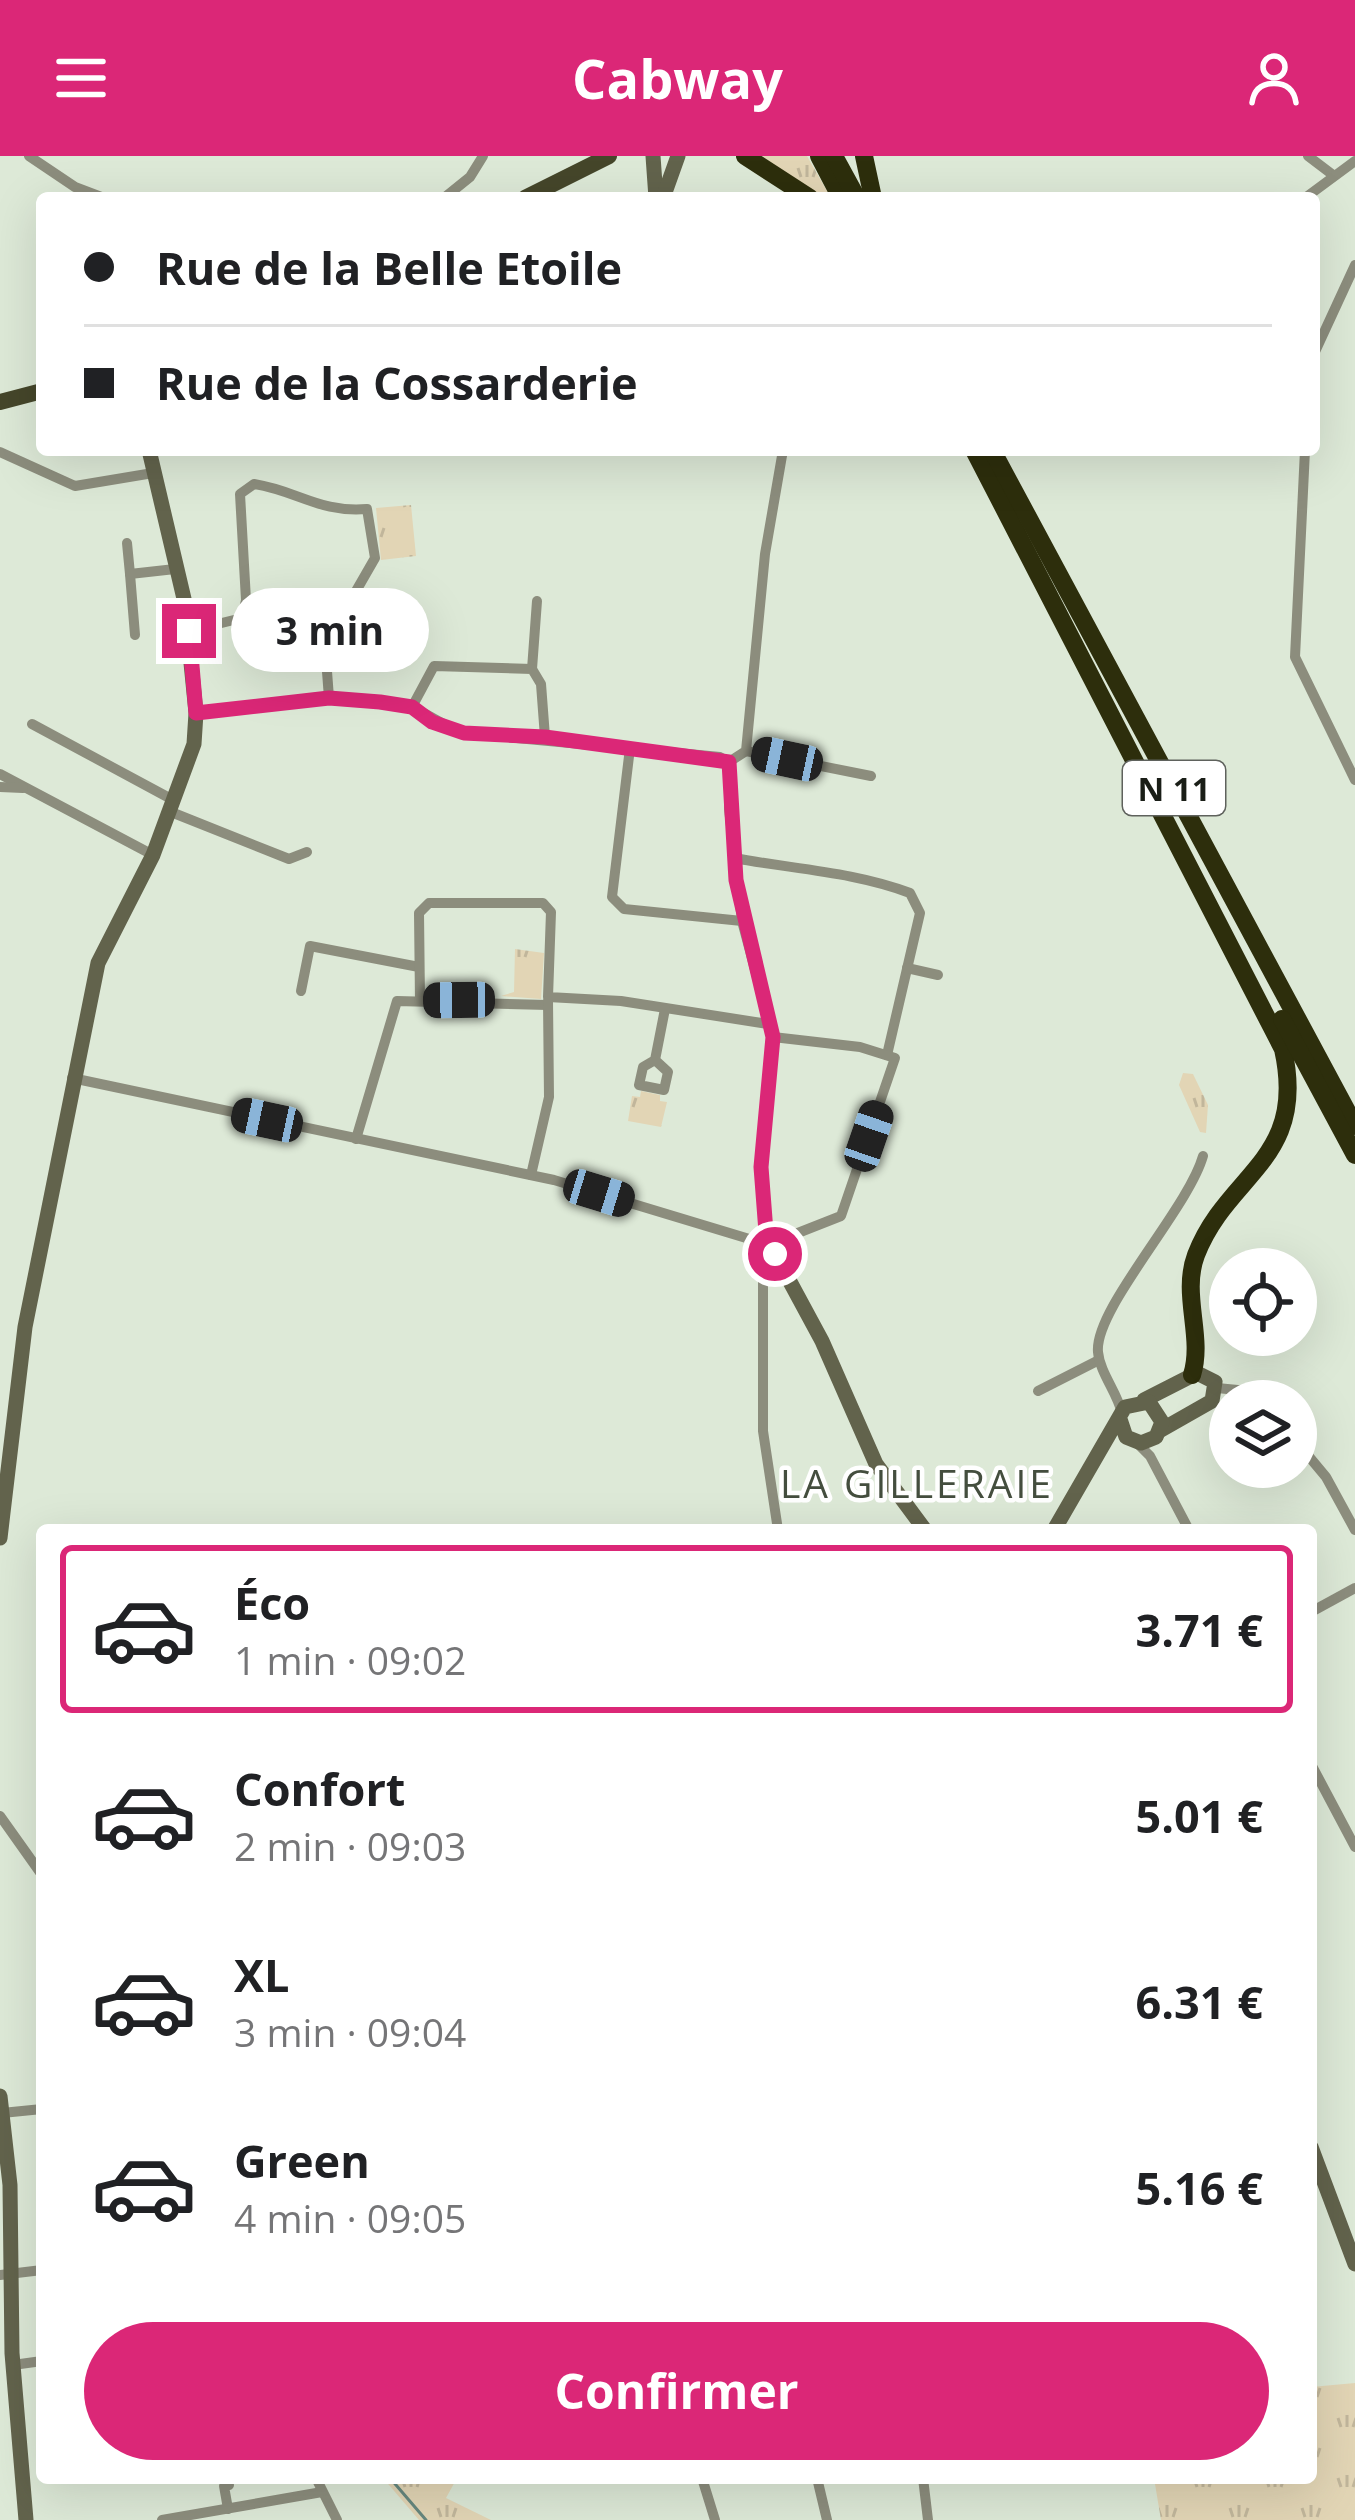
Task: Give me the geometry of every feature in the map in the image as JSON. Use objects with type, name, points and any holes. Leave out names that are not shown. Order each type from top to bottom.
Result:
[{"type":"highway","points":[[745,156],[801,192]]},
{"type":"highway","points":[[819,156],[838,192]]},
{"type":"highway","points":[[835,156],[854,192]]},
{"type":"highway","points":[[864,156],[872,192]]},
{"type":"highway","name":"N 11","points":[[977,456],[1355,1155]]},
{"type":"highway","name":"N 11","points":[[995,456],[1355,1126]]},
{"type":"highway","points":[[1069,630],[1270,1016],[1286,1067],[1285,1112],[1275,1145],[1212,1226],[1192,1267],[1192,1375]]},
{"type":"main road","points":[[548,186],[590,156]]},
{"type":"main road","points":[[536,192],[609,156]]},
{"type":"main road","points":[[0,402],[36,393]]},
{"type":"street","points":[[29,156],[88,192]]},
{"type":"street","points":[[451,192],[470,177],[483,156]]},
{"type":"street","points":[[652,156],[659,192]]},
{"type":"street","points":[[663,192],[678,156]]},
{"type":"street","points":[[1308,156],[1333,175]]},
{"type":"street","points":[[1312,192],[1355,160]]},
{"type":"street","points":[[1320,342],[1354,271]]},
{"type":"street","points":[[0,452],[49,479],[82,485],[153,473]]},
{"type":"street","points":[[0,1538],[26,1327],[68,1138],[72,1078],[105,944],[153,855],[194,744],[189,631],[150,456]]},
{"type":"street","points":[[746,751],[765,554],[782,456]]},
{"type":"street","points":[[1305,456],[1294,657],[1355,780]]},
{"type":"street","points":[[189,631],[242,618],[246,600],[240,494],[254,484],[277,487],[333,512],[371,513],[375,558],[325,645],[329,698]]},
{"type":"street","points":[[127,543],[135,635]]},
{"type":"street","points":[[130,574],[175,568]]},
{"type":"street","points":[[537,602],[532,669],[541,684],[545,737]]},
{"type":"street","points":[[412,707],[434,666],[532,669]]},
{"type":"street","points":[[196,713],[329,698],[412,707],[432,722],[464,733],[545,737],[729,762],[746,751],[871,776]]},
{"type":"street","points":[[32,724],[173,806],[290,859],[307,852]]},
{"type":"street","points":[[629,748],[612,896],[624,909],[742,921]]},
{"type":"street","points":[[729,762],[742,921],[771,1031],[761,1167],[761,1236],[772,1250],[763,1431],[777,1524]]},
{"type":"street","points":[[0,774],[153,855]]},
{"type":"street","points":[[0,787],[26,788]]},
{"type":"street","points":[[734,858],[833,876],[866,876],[910,892],[920,913],[887,1055]]},
{"type":"street","points":[[419,1001],[419,914],[429,903],[543,903],[551,912],[548,1097],[531,1175]]},
{"type":"street","points":[[302,991],[310,946],[419,967]]},
{"type":"street","points":[[908,968],[938,974]]},
{"type":"street","points":[[356,1139],[397,1001],[548,1001],[665,1009],[895,1058],[843,1213],[772,1250]]},
{"type":"street","points":[[656,1060],[665,1009]]},
{"type":"street","points":[[72,1078],[531,1175],[761,1236],[822,1341],[876,1464],[921,1524]]},
{"type":"street","points":[[1186,1524],[1160,1476],[1132,1440],[1130,1408],[1100,1360],[1103,1323],[1177,1210],[1203,1156]]},
{"type":"street","points":[[1039,1391],[1100,1360]]},
{"type":"street","points":[[1057,1524],[1095,1452],[1130,1408],[1192,1375],[1209,1375],[1212,1380]]},
{"type":"street","points":[[1095,1452],[1158,1434],[1209,1404]]},
{"type":"street","points":[[1130,1408],[1159,1410],[1160,1476]]},
{"type":"street","points":[[1317,1467],[1355,1530]]},
{"type":"street","points":[[1317,1609],[1355,1588]]},
{"type":"street","points":[[1317,1775],[1355,1847]]},
{"type":"street","points":[[0,1816],[36,1867]]},
{"type":"street","points":[[26,2520],[9,2373],[1,2104],[36,2108]]},
{"type":"street","points":[[1317,2159],[1348,2225],[1355,2264]]},
{"type":"street","points":[[6,2275],[36,2271]]},
{"type":"street","points":[[319,2484],[337,2520]]},
{"type":"street","points":[[704,2484],[715,2520]]},
{"type":"street","points":[[818,2484],[827,2520]]},
{"type":"street","points":[[923,2484],[927,2520]]},
{"type":"street","points":[[228,2509],[224,2486],[230,2485]]},
{"type":"street","points":[[170,2519],[322,2492]]},
{"type":"street","points":[[264,2502],[267,2520]]},
{"type":"green space","points":[[762,156],[807,156],[828,192],[811,192]]},
{"type":"green space","points":[[411,505],[416,556],[381,560],[376,508]]},
{"type":"green space","points":[[515,949],[544,953],[541,999],[501,996],[514,992]]},
{"type":"green space","points":[[1183,1073],[1193,1074],[1208,1105],[1206,1133],[1200,1132],[1179,1085]]},
{"type":"green space","points":[[641,1091],[660,1095],[660,1101],[667,1102],[661,1127],[628,1121],[632,1096],[640,1097]]},
{"type":"green space","points":[[1355,2383],[1355,2520],[1161,2520],[1155,2484],[1317,2484],[1317,2386]]},
{"type":"green space","points":[[388,2484],[454,2484],[446,2498],[491,2520],[419,2520]]},
{"type":"waterway","points":[[395,2484],[426,2520]]},
{"type":"district","name":"LA GILLERAIE","points":[[917,1482]]},
{"type":"route","points":[[189,631],[196,713],[329,698],[380,702],[412,707],[432,722],[464,733],[545,737],[720,757],[729,762],[729,809],[742,921],[773,1037],[761,1203],[766,1232],[780,1240],[775,1254]]}]
